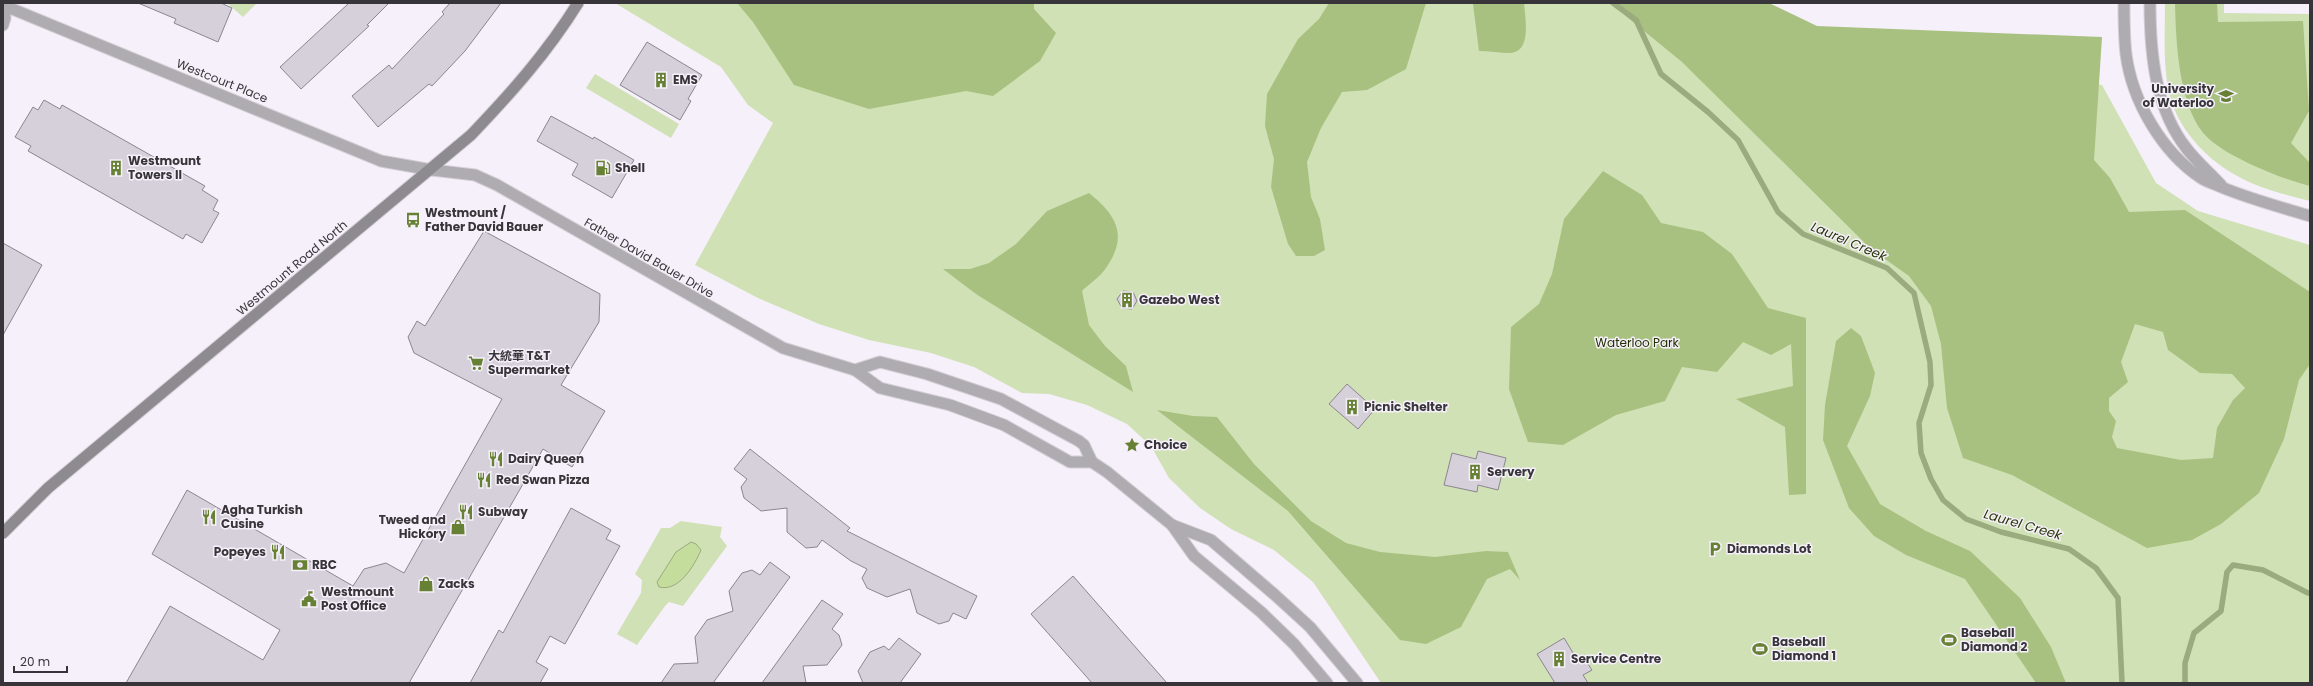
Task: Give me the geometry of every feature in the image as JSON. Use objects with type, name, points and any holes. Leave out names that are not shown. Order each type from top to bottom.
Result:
[{"type":"main road","name":"Westmount Road North","points":[[3,533],[48,488],[432,170],[471,135],[520,83],[578,3]]},
{"type":"street","points":[[2124,3],[2126,56],[2131,77],[2142,107],[2160,137],[2175,155],[2202,179],[2226,189],[2310,216]]},
{"type":"street","points":[[2150,3],[2154,71],[2165,110],[2187,149],[2226,189]]},
{"type":"street","name":"Westcourt Place","points":[[3,25],[5,18],[5,5],[381,161],[432,170]]},
{"type":"street","name":"Father David Bauer Drive","points":[[432,170],[475,175],[497,185],[783,348],[855,370],[880,388],[950,405],[1004,425],[1070,462],[1092,462]]},
{"type":"street","points":[[855,370],[880,362],[927,374],[1001,399],[1079,441],[1084,445],[1092,462],[1107,472],[1172,525],[1194,556],[1261,612],[1294,644],[1327,683]]},
{"type":"street","points":[[1172,525],[1211,540],[1275,594],[1310,627],[1357,683]]},
{"type":"green space","points":[[227,3],[257,3],[243,17]]},
{"type":"green space","name":"Waterloo Park","points":[[615,3],[1766,3],[1826,53],[2102,85],[2156,183],[2198,211],[2310,245],[2310,683],[1381,683],[1313,582],[1274,550],[1231,529],[1200,508],[1169,478],[1151,446],[1127,424],[1087,405],[1049,394],[1022,393],[974,367],[931,353],[869,340],[819,324],[758,298],[695,265],[773,123],[748,105],[721,67]]},
{"type":"green space","points":[[737,3],[1034,3],[1034,9],[1056,33],[1040,61],[993,96],[966,91],[869,109],[794,85],[753,22]]},
{"type":"green space","points":[[1329,3],[1426,3],[1406,69],[1367,90],[1342,92],[1321,128],[1307,162],[1311,197],[1320,219],[1325,250],[1314,256],[1296,256],[1288,244],[1271,187],[1274,159],[1265,126],[1267,94],[1298,39],[1319,19]]},
{"type":"green space","points":[[1524,3],[1526,24],[1525,40],[1518,51],[1511,53],[1479,51],[1473,4]]},
{"type":"green space","points":[[1615,3],[1769,3],[1817,26],[2102,37],[2094,160],[2110,178],[2129,212],[2185,210],[2310,292],[2310,364],[2299,380],[2284,439],[2259,493],[2221,524],[2192,540],[2147,548],[2012,475],[1963,458],[1947,408],[1941,344],[1931,306],[1909,276],[1871,249],[1682,62],[1627,17]],"holes":[[[2135,324],[2163,332],[2168,350],[2200,373],[2232,374],[2245,388],[2233,400],[2217,428],[2213,458],[2181,460],[2117,448],[2112,437],[2116,421],[2109,411],[2109,398],[2128,382],[2121,362]]]},
{"type":"green space","points":[[2165,3],[2224,3],[2224,13],[2310,14],[2310,201],[2257,185],[2228,171],[2205,152],[2185,129],[2172,102],[2166,77]]},
{"type":"green space","points":[[2175,3],[2217,3],[2218,22],[2303,21],[2309,111],[2291,143],[2310,163],[2310,186],[2271,173],[2243,160],[2218,146],[2209,139],[2199,127],[2185,94],[2181,75],[2176,36]]},
{"type":"green space","points":[[595,74],[679,124],[671,138],[586,88]]},
{"type":"green space","points":[[1603,171],[1642,195],[1661,223],[1703,232],[1732,254],[1768,308],[1806,318],[1806,494],[1789,495],[1785,427],[1736,399],[1793,386],[1791,344],[1771,355],[1743,342],[1717,372],[1682,367],[1665,401],[1616,415],[1563,445],[1528,442],[1509,389],[1511,327],[1539,304],[1552,274],[1564,219]]},
{"type":"green space","points":[[1089,193],[1106,209],[1116,226],[1118,236],[1117,245],[1113,256],[1106,268],[1082,291],[1089,325],[1105,346],[1126,366],[1133,392],[976,294],[943,269],[970,269],[989,263],[1016,244],[1047,211]]},
{"type":"green space","points":[[1851,328],[1861,336],[1875,373],[1870,396],[1847,446],[1880,504],[1926,531],[1970,551],[2020,598],[2051,647],[2066,683],[2036,683],[1965,579],[1906,555],[1874,536],[1849,508],[1823,440],[1825,405],[1836,341]]},
{"type":"green space","points":[[1157,410],[1193,416],[1217,417],[1254,464],[1311,521],[1346,543],[1380,552],[1435,557],[1486,551],[1508,552],[1520,580],[1510,569],[1487,579],[1461,627],[1426,644],[1400,640],[1288,511]]},
{"type":"green space","points":[[681,521],[722,527],[720,537],[727,546],[683,606],[669,602],[637,645],[617,634],[641,593],[642,580],[635,574],[661,528],[670,528]]},
{"type":"shaded area","points":[[691,542],[696,544],[701,550],[690,570],[673,586],[666,588],[659,587],[657,582],[676,552]]},
{"type":"building","points":[[138,3],[221,3],[232,8],[218,42],[174,23],[176,19]]},
{"type":"building","points":[[349,3],[389,3],[367,25],[369,26],[301,89],[280,67]]},
{"type":"building","points":[[450,3],[501,3],[465,51],[432,86],[429,84],[378,127],[352,96],[389,65],[392,69],[444,14],[442,12]]},
{"type":"building","name":"EMS","points":[[647,42],[702,75],[688,99],[691,101],[680,120],[620,85]]},
{"type":"building","name":"Westmount Towers II","points":[[44,100],[60,109],[62,105],[205,186],[202,190],[218,200],[213,210],[219,213],[202,243],[186,234],[183,239],[28,151],[31,146],[15,137],[33,107],[38,110]]},
{"type":"building","points":[[551,116],[593,139],[594,137],[634,160],[612,198],[572,175],[578,164],[537,141]]},
{"type":"building","points":[[484,231],[600,294],[599,322],[561,385],[605,411],[572,467],[543,449],[409,683],[126,683],[170,606],[263,660],[280,630],[152,554],[187,490],[353,586],[364,569],[386,563],[404,573],[502,399],[414,353],[408,337],[417,321],[425,326]]},
{"type":"building","points":[[3,243],[42,265],[3,335]]},
{"type":"building","name":"Gazebo West","points":[[1123,291],[1133,292],[1137,301],[1132,309],[1122,308],[1117,299]]},
{"type":"building","name":"Picnic Shelter","points":[[1347,384],[1375,409],[1358,429],[1329,404]]},
{"type":"building","points":[[750,449],[850,528],[847,531],[977,596],[966,619],[953,613],[949,621],[939,624],[917,613],[910,589],[887,597],[867,588],[862,578],[867,569],[851,561],[822,540],[817,547],[806,548],[787,532],[787,508],[761,511],[744,498],[741,487],[747,479],[734,469]]},
{"type":"building","name":"Servery","points":[[1478,451],[1506,458],[1498,490],[1478,485],[1477,492],[1444,485],[1452,453],[1476,459]]},
{"type":"building","points":[[571,508],[611,530],[606,539],[620,546],[565,644],[550,636],[536,662],[548,669],[540,683],[470,683],[499,630],[503,633]]},
{"type":"building","points":[[770,562],[790,577],[713,683],[661,683],[674,664],[698,663],[695,637],[707,620],[733,611],[729,591],[742,573],[752,570],[760,575]]},
{"type":"building","points":[[1073,576],[1167,683],[1092,683],[1031,614]]},
{"type":"building","points":[[822,600],[843,614],[832,629],[839,635],[842,645],[827,665],[803,666],[806,683],[762,683]]},
{"type":"building","points":[[899,638],[921,654],[900,683],[863,683],[858,671],[870,652],[884,646],[889,650]]},
{"type":"building","name":"Service Centre","points":[[1564,638],[1578,661],[1584,658],[1592,670],[1583,675],[1588,683],[1555,683],[1537,654]]},
{"type":"waterway","name":"Laurel Creek","points":[[1613,3],[1636,20],[1661,74],[1708,112],[1738,140],[1778,212],[1803,234],[1887,268],[1914,293],[1930,362],[1931,385],[1919,423],[1921,453],[1931,479],[1943,500],[1966,519],[2001,532],[2069,549],[2096,568],[2118,598],[2122,683]]},
{"type":"waterway","points":[[2185,683],[2185,663],[2194,633],[2221,611],[2227,572],[2233,565],[2263,570],[2308,593]]},
{"type":"place","name":"EMS","points":[[661,80]]},
{"type":"place","name":"University of Waterloo","points":[[2226,96]]},
{"type":"place","name":"Westmount Towers II","points":[[116,168]]},
{"type":"place","name":"Shell","points":[[603,168]]},
{"type":"place","name":"Westmount / Father David Bauer","points":[[413,220]]},
{"type":"place","name":"Gazebo West","points":[[1127,300]]},
{"type":"place","name":"大統華 T&T Supermarket","points":[[476,363]]},
{"type":"place","name":"Picnic Shelter","points":[[1352,407]]},
{"type":"place","name":"Choice","points":[[1132,445]]},
{"type":"place","name":"Dairy Queen","points":[[496,459]]},
{"type":"place","name":"Servery","points":[[1475,472]]},
{"type":"place","name":"Red Swan Pizza","points":[[484,480]]},
{"type":"place","name":"Subway","points":[[466,512]]},
{"type":"place","name":"Agha Turkish Cusine","points":[[209,517]]},
{"type":"place","name":"Tweed and Hickory","points":[[458,527]]},
{"type":"place","name":"Diamonds Lot","points":[[1715,549]]},
{"type":"place","name":"Popeyes","points":[[278,552]]},
{"type":"place","name":"RBC","points":[[300,565]]},
{"type":"place","name":"Zacks","points":[[426,584]]},
{"type":"place","name":"Westmount Post Office","points":[[309,599]]},
{"type":"place","name":"Baseball Diamond 2","points":[[1949,640]]},
{"type":"place","name":"Baseball Diamond 1","points":[[1760,649]]},
{"type":"place","name":"Service Centre","points":[[1559,659]]}]
